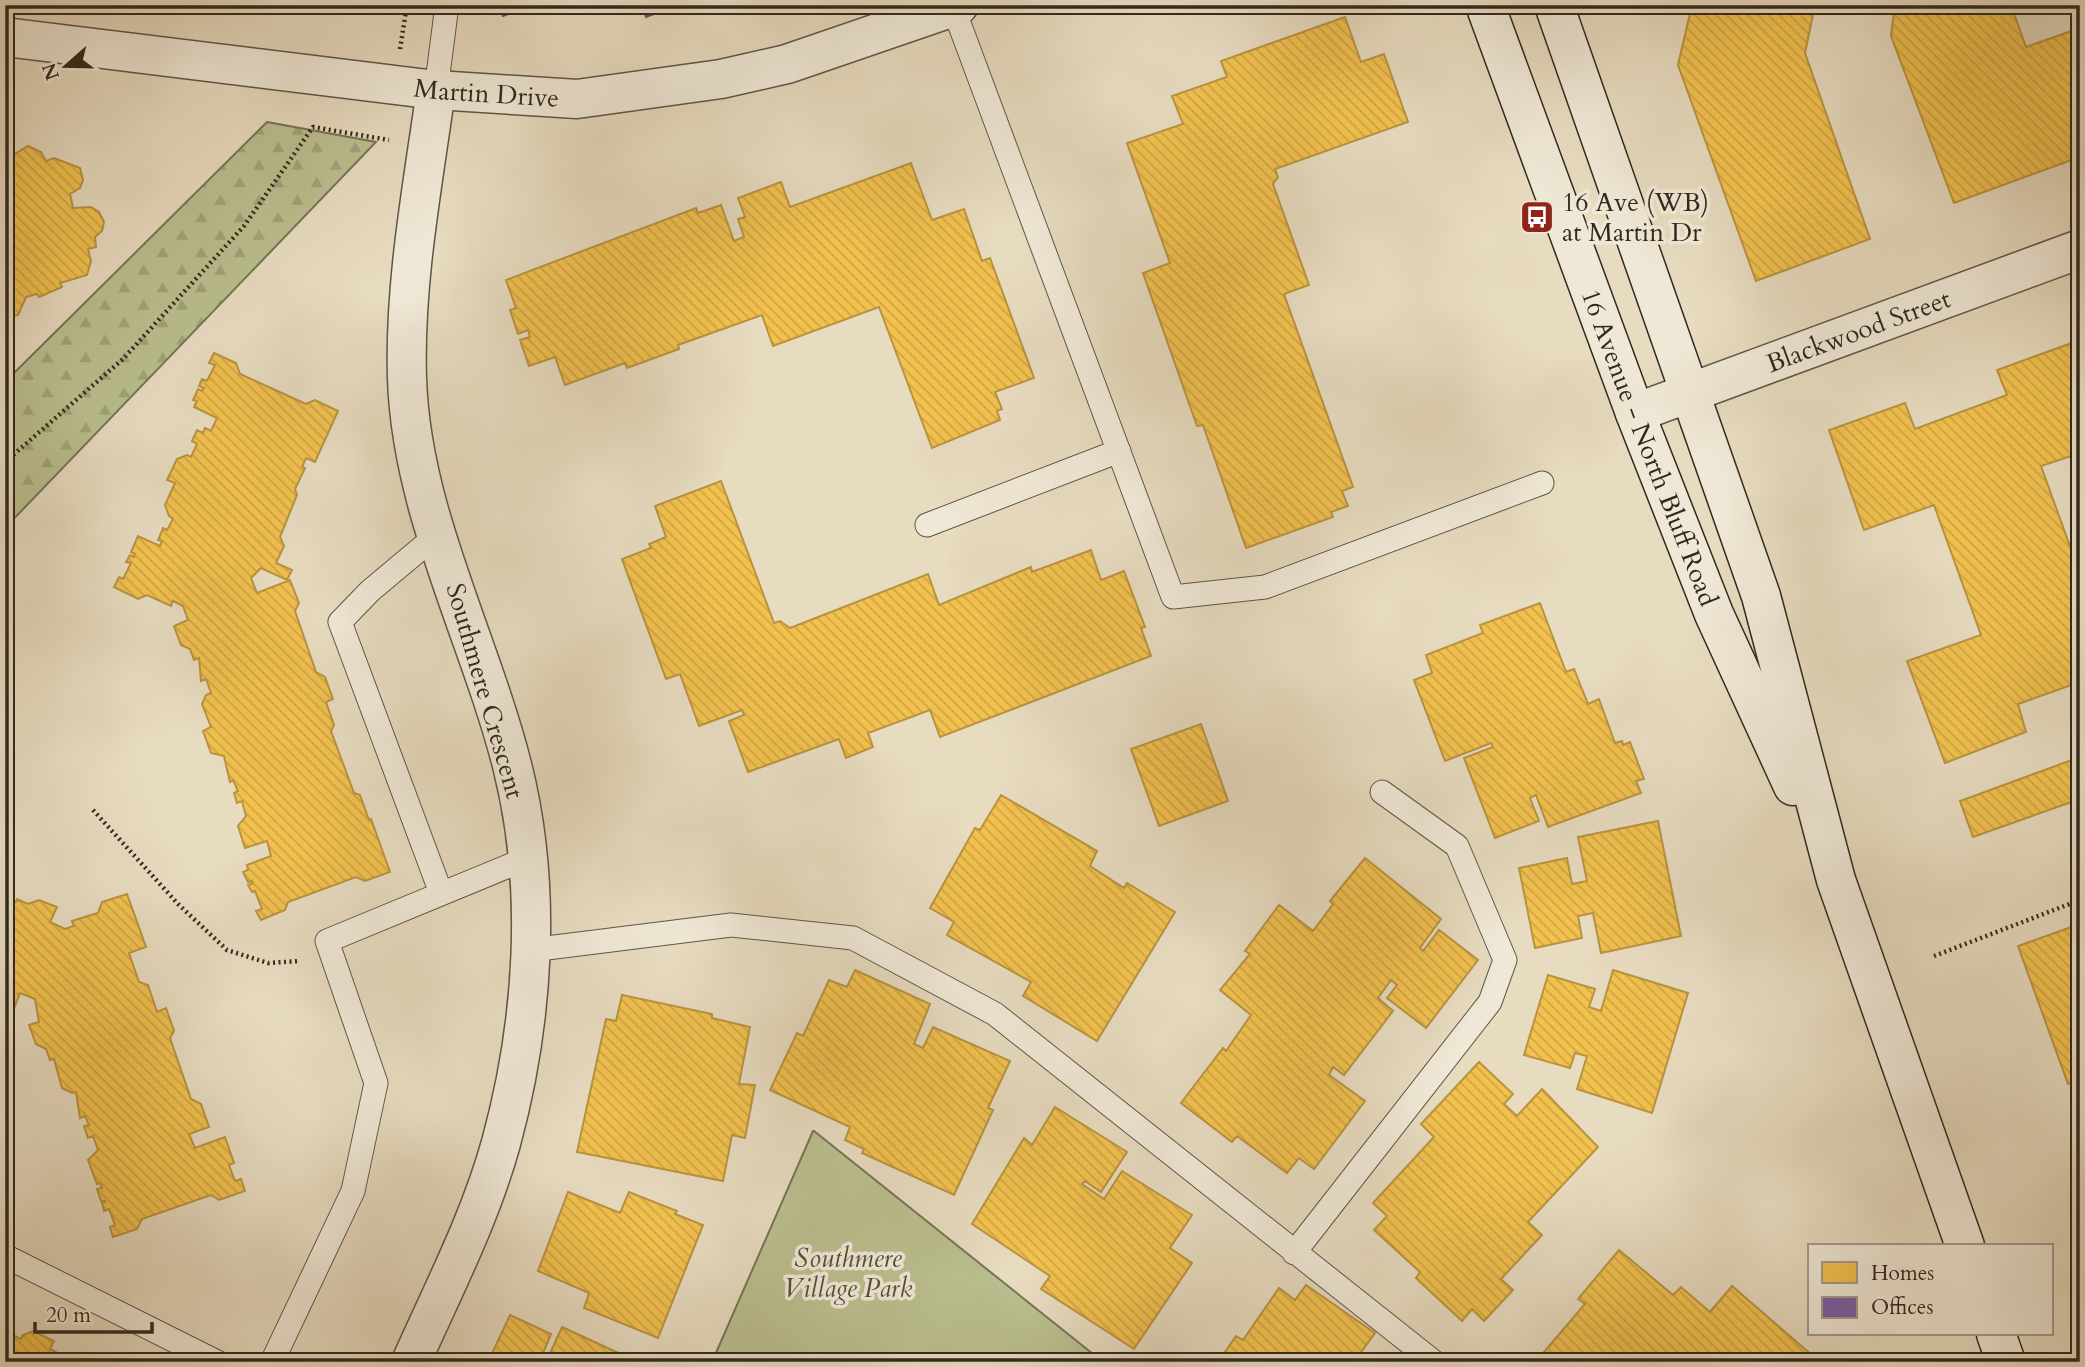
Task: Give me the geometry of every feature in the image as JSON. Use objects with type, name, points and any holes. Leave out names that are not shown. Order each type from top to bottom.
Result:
[{"type":"street","name":"16 Avenue - North Bluff Road","points":[[1485,5],[1635,413],[1714,614],[1836,880]]},
{"type":"street","name":"16 Avenue - North Bluff Road","points":[[1554,5],[1761,596],[1836,880],[1964,1244]]},
{"type":"street","name":"Martin Drive","points":[[5,37],[436,90],[577,99],[662,89],[787,64],[956,6]]},
{"type":"street","name":"Southmere Crescent","points":[[411,1362],[466,1240],[501,1143],[523,1040],[531,950],[528,858],[512,766],[420,476],[407,379],[412,272],[436,90]]},
{"type":"street","name":"Blackwood Street","points":[[1635,413],[2080,249]]},
{"type":"street","points":[[1997,1336],[2006,1362]]},
{"type":"lane","points":[[436,90],[447,5]]},
{"type":"lane","points":[[956,6],[1173,597],[1265,587],[1542,483]]},
{"type":"lane","points":[[927,525],[1119,451]]},
{"type":"lane","points":[[438,534],[370,592],[340,622],[441,894]]},
{"type":"lane","points":[[1294,1253],[1490,1002],[1505,960],[1457,846],[1382,792]]},
{"type":"lane","points":[[272,1362],[354,1191],[376,1083],[327,941],[528,858]]},
{"type":"lane","points":[[531,950],[731,925],[853,938],[995,1014],[1434,1362]]},
{"type":"lane","points":[[5,1256],[217,1362]]},
{"type":"path","points":[[402,33],[407,5]]},
{"type":"path","points":[[5,462],[123,359],[244,226],[313,127],[390,140]]},
{"type":"path","points":[[93,810],[178,904],[228,950],[268,963],[332,957]]},
{"type":"path","points":[[1934,956],[2080,900]]},
{"type":"green space","points":[[267,122],[376,142],[5,528],[5,382]]},
{"type":"green space","name":"Southmere Village Park","points":[[814,1131],[1103,1362],[712,1362]]},
{"type":"building: Homes","points":[[1692,5],[1815,5],[1805,53],[1870,239],[1756,281],[1678,65]]},
{"type":"building: Homes","points":[[1895,5],[2011,5],[2026,47],[2080,28],[2080,157],[1954,203],[1891,36]]},
{"type":"building: Homes","points":[[1345,17],[1361,62],[1384,54],[1408,122],[1275,169],[1278,177],[1273,184],[1309,285],[1284,294],[1353,487],[1342,491],[1348,506],[1331,512],[1333,517],[1246,548],[1203,425],[1197,426],[1143,273],[1170,263],[1127,143],[1183,124],[1172,96],[1227,77],[1221,61]]},
{"type":"building: Homes","points":[[28,146],[41,152],[46,161],[54,158],[80,168],[83,180],[80,188],[70,194],[73,208],[91,207],[99,212],[104,222],[102,231],[95,237],[96,247],[88,249],[91,261],[87,275],[60,283],[62,287],[39,297],[37,294],[26,297],[18,315],[7,317],[5,160]]},
{"type":"building: Homes","points":[[911,163],[932,220],[964,209],[982,261],[990,258],[1034,378],[995,392],[1002,409],[997,411],[1000,420],[932,448],[879,307],[773,346],[762,315],[678,345],[679,349],[627,368],[625,363],[565,385],[555,357],[529,366],[520,340],[530,337],[528,330],[518,334],[510,310],[516,308],[506,280],[696,208],[698,213],[721,205],[734,241],[744,237],[738,219],[745,217],[738,198],[781,182],[790,207]]},
{"type":"building: Homes","points":[[2077,341],[2080,349],[2080,453],[2041,466],[2080,574],[2080,682],[2018,704],[2026,732],[1945,763],[1907,661],[1981,635],[1934,505],[1864,530],[1829,430],[1905,403],[1915,429],[2007,395],[1997,370]]},
{"type":"building: Homes","points":[[214,353],[236,363],[240,374],[306,404],[315,400],[338,411],[315,462],[306,458],[302,467],[305,468],[295,489],[297,495],[280,537],[284,546],[276,563],[292,570],[287,580],[261,568],[251,578],[257,593],[290,580],[299,603],[295,611],[316,672],[325,677],[333,699],[326,702],[334,725],[331,731],[354,793],[360,795],[369,820],[371,819],[390,872],[365,881],[356,877],[288,902],[285,910],[261,920],[256,911],[262,909],[255,891],[252,892],[248,885],[253,883],[248,882],[243,872],[248,870],[247,865],[271,856],[267,841],[245,848],[238,826],[246,816],[242,801],[237,803],[234,793],[238,791],[233,780],[230,782],[224,756],[211,753],[203,731],[211,727],[202,704],[206,695],[211,693],[206,679],[201,681],[199,658],[194,660],[190,649],[181,645],[174,626],[188,620],[183,606],[173,601],[171,606],[147,595],[138,599],[114,587],[119,577],[123,579],[131,563],[126,562],[130,555],[134,557],[135,554],[131,552],[138,536],[160,546],[162,541],[158,540],[163,528],[167,530],[173,519],[165,505],[175,483],[167,480],[177,459],[187,455],[191,457],[197,444],[192,441],[197,430],[203,433],[205,428],[211,431],[217,418],[194,407],[197,401],[193,400],[198,389],[202,391],[204,388],[199,386],[202,379],[207,381],[215,365],[209,363]]},
{"type":"building: Homes","points":[[721,481],[774,623],[780,621],[790,628],[928,574],[939,605],[1031,567],[1032,572],[1091,550],[1101,580],[1124,571],[1145,627],[1141,628],[1151,656],[940,737],[930,710],[868,733],[873,747],[846,758],[839,739],[748,772],[729,721],[744,715],[742,710],[699,726],[680,674],[666,679],[622,559],[651,548],[649,544],[666,537],[655,506]]},
{"type":"building: Homes","points":[[1540,603],[1566,672],[1574,669],[1588,704],[1599,699],[1615,743],[1622,741],[1623,745],[1630,742],[1644,779],[1636,781],[1641,793],[1548,827],[1536,795],[1530,798],[1539,821],[1495,838],[1464,758],[1493,747],[1491,743],[1445,761],[1414,680],[1432,673],[1426,655],[1483,633],[1480,625]]},
{"type":"building: Homes","points":[[1201,724],[1228,801],[1159,826],[1131,749]]},
{"type":"building: Homes","points":[[2080,757],[2080,799],[1973,837],[1960,801]]},
{"type":"building: Homes","points":[[1001,795],[1097,851],[1090,866],[1124,888],[1127,883],[1175,912],[1097,1041],[1023,996],[1031,982],[947,935],[954,922],[930,908],[975,828],[980,830]]},
{"type":"building: Homes","points":[[1658,821],[1681,936],[1601,953],[1593,913],[1578,916],[1582,938],[1535,948],[1519,868],[1567,858],[1572,884],[1587,881],[1578,837]]},
{"type":"building: Homes","points":[[1365,858],[1441,919],[1420,948],[1423,951],[1439,930],[1478,960],[1426,1028],[1387,998],[1397,985],[1391,980],[1378,998],[1393,1011],[1344,1075],[1333,1067],[1329,1075],[1365,1101],[1314,1169],[1299,1158],[1287,1173],[1237,1136],[1232,1142],[1181,1103],[1223,1048],[1226,1051],[1251,1015],[1220,990],[1250,954],[1245,951],[1279,905],[1313,931],[1333,904],[1330,901]]},
{"type":"building: Homes","points":[[5,892],[9,894],[6,899],[16,902],[17,899],[28,904],[39,900],[57,907],[50,922],[65,929],[74,926],[72,921],[98,913],[102,902],[127,894],[146,947],[129,953],[139,982],[148,985],[157,1012],[166,1008],[174,1031],[170,1038],[191,1099],[201,1104],[209,1127],[189,1134],[195,1148],[225,1137],[234,1163],[229,1165],[235,1181],[241,1179],[245,1191],[219,1200],[211,1195],[142,1219],[137,1229],[113,1237],[110,1227],[115,1225],[109,1209],[104,1211],[102,1203],[106,1201],[101,1201],[97,1189],[102,1188],[100,1183],[97,1184],[88,1160],[98,1150],[93,1136],[88,1138],[84,1126],[89,1125],[85,1116],[80,1118],[76,1092],[62,1088],[54,1059],[50,1060],[46,1049],[36,1044],[29,1025],[39,1022],[35,999],[20,993],[8,1025],[5,1023]]},
{"type":"building: Homes","points":[[2080,924],[2080,1080],[2068,1084],[2018,946]]},
{"type":"building: Homes","points":[[855,970],[930,1004],[914,1044],[923,1048],[933,1027],[1010,1061],[988,1108],[993,1110],[954,1195],[862,1153],[864,1149],[845,1140],[850,1127],[770,1090],[797,1033],[803,1036],[829,980],[847,987]]},
{"type":"building: Homes","points":[[1613,970],[1688,993],[1652,1113],[1577,1089],[1587,1056],[1575,1053],[1570,1068],[1524,1055],[1548,975],[1595,989],[1589,1007],[1601,1011]]},
{"type":"building: Homes","points":[[622,995],[712,1014],[712,1018],[750,1027],[739,1084],[755,1085],[745,1138],[732,1135],[723,1181],[577,1152],[606,1019],[616,1021]]},
{"type":"building: Homes","points":[[1479,1062],[1513,1094],[1504,1104],[1517,1116],[1542,1089],[1598,1147],[1528,1222],[1542,1235],[1501,1279],[1513,1290],[1484,1321],[1472,1309],[1462,1321],[1416,1278],[1420,1272],[1374,1230],[1387,1216],[1373,1203],[1434,1137],[1421,1124]]},
{"type":"building: Homes","points":[[1055,1107],[1127,1152],[1101,1192],[1085,1181],[1082,1184],[1104,1199],[1122,1171],[1192,1215],[1170,1248],[1192,1263],[1134,1349],[1041,1289],[1050,1276],[972,1224],[1024,1138],[1032,1145]]},
{"type":"building: Homes","points":[[568,1192],[620,1213],[629,1192],[677,1211],[675,1214],[703,1225],[658,1338],[584,1308],[589,1293],[538,1271]]},
{"type":"building: Homes","points":[[1619,1250],[1673,1295],[1681,1287],[1710,1312],[1732,1286],[1820,1362],[1702,1362],[1691,1353],[1683,1362],[1556,1362],[1544,1352],[1585,1304],[1578,1299]]},
{"type":"building: Homes","points":[[1306,1285],[1375,1333],[1354,1362],[1218,1362],[1236,1336],[1243,1340],[1279,1288],[1295,1300]]},
{"type":"building: Homes","points":[[510,1315],[551,1334],[540,1360],[544,1362],[488,1362]]},
{"type":"building: Homes","points":[[5,1325],[11,1327],[8,1333],[21,1339],[23,1335],[33,1331],[54,1341],[50,1349],[74,1362],[5,1362]]},
{"type":"building: Homes","points":[[562,1327],[638,1362],[546,1362]]},
{"type":"building: Offices","points":[[499,5],[533,5],[503,16]]},
{"type":"building: Offices","points":[[554,5],[579,5],[557,13]]},
{"type":"building: Offices","points":[[596,5],[625,5],[600,14]]},
{"type":"building: Offices","points":[[642,5],[678,5],[646,17]]},
{"type":"place","name":"16 Ave (WB) at Martin Dr","points":[[1537,217]]}]
